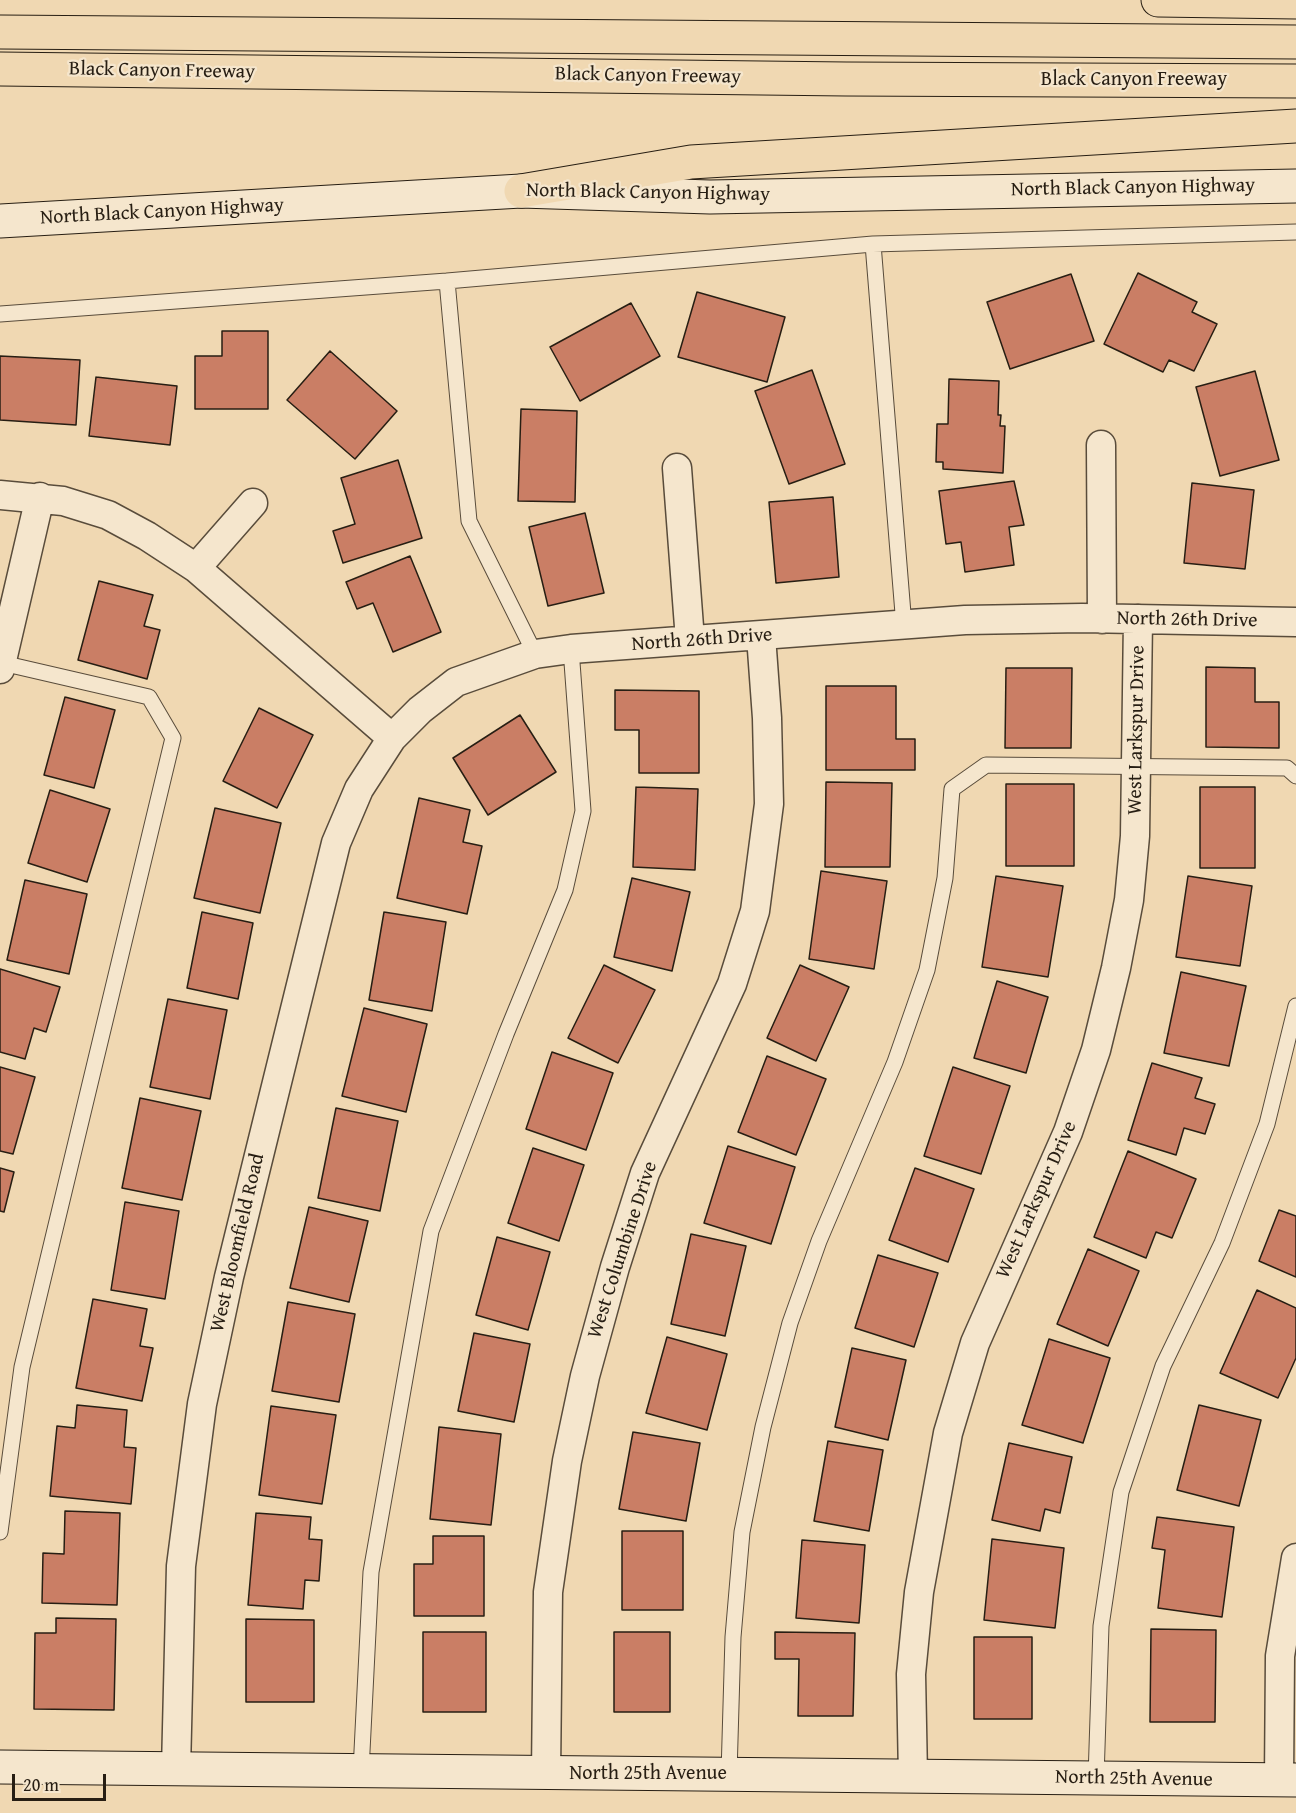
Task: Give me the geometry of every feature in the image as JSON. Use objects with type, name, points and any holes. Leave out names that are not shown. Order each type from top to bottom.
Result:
[{"type":"highway","points":[[1158,0],[1296,2]]},
{"type":"highway","points":[[0,32],[1296,42]]},
{"type":"highway","name":"Black Canyon Freeway","points":[[0,69],[846,79],[1296,81]]},
{"type":"highway","points":[[521,191],[692,162],[1296,126]]},
{"type":"main road","name":"North Black Canyon Highway","points":[[0,221],[521,191],[710,197],[1296,186]]},
{"type":"main road","name":"North 25th Avenue","points":[[0,1767],[1288,1780]]},
{"type":"street","points":[[1101,445],[1102,619]]},
{"type":"street","points":[[677,468],[690,640]]},
{"type":"street","points":[[0,495],[40,497],[108,515],[147,536],[196,568],[392,738]]},
{"type":"street","points":[[1,666],[40,497]]},
{"type":"street","points":[[196,568],[253,503]]},
{"type":"street","name":"North 26th Drive","points":[[392,738],[420,710],[456,682],[535,654],[571,649],[965,620],[1138,619],[1296,622]]},
{"type":"street","name":"West Larkspur Drive","points":[[912,1777],[911,1674],[919,1592],[948,1432],[975,1343],[1068,1132],[1096,1050],[1129,900],[1135,836],[1138,619]]},
{"type":"street","name":"West Columbine Drive","points":[[546,1774],[548,1592],[567,1461],[585,1376],[615,1267],[645,1173],[732,984],[755,911],[769,804],[767,718],[761,636]]},
{"type":"street","name":"West Bloomfield Road","points":[[176,1769],[181,1566],[204,1393],[229,1277],[336,843],[359,789],[392,738]]},
{"type":"street","points":[[1288,1780],[1280,1656],[1296,1558]]},
{"type":"lane","points":[[0,314],[447,281],[873,244],[1296,232]]},
{"type":"lane","points":[[873,244],[904,626]]},
{"type":"lane","points":[[447,281],[469,521],[535,654]]},
{"type":"lane","points":[[361,1771],[370,1572],[431,1231],[506,1034],[566,890],[583,812],[571,649]]},
{"type":"lane","points":[[0,1532],[22,1367],[174,738],[149,697],[1,666]]},
{"type":"lane","points":[[729,1774],[733,1637],[742,1532],[762,1427],[790,1323],[815,1251],[895,1062],[927,970],[945,878],[952,789],[986,765],[1287,768],[1296,776]]},
{"type":"lane","points":[[1096,1778],[1101,1626],[1121,1492],[1163,1366],[1222,1243],[1267,1124],[1296,1006]]},
{"type":"building","points":[[1138,273],[1197,302],[1192,312],[1217,324],[1194,371],[1169,360],[1163,372],[1104,344]]},
{"type":"building","points":[[1071,274],[1094,341],[1010,369],[987,302]]},
{"type":"building","points":[[697,292],[785,317],[767,382],[678,357]]},
{"type":"building","points":[[631,303],[660,356],[580,401],[550,347]]},
{"type":"building","points":[[222,331],[268,331],[268,409],[195,409],[195,356],[222,356]]},
{"type":"building","points":[[330,351],[397,411],[355,459],[287,400]]},
{"type":"building","points":[[0,356],[80,360],[76,425],[0,420]]},
{"type":"building","points":[[812,370],[845,464],[789,484],[755,391]]},
{"type":"building","points":[[1255,371],[1279,460],[1220,476],[1196,387]]},
{"type":"building","points":[[96,377],[177,386],[170,445],[89,436]]},
{"type":"building","points":[[949,379],[999,381],[998,415],[1001,415],[1000,426],[1005,426],[1003,473],[943,469],[943,462],[936,462],[937,424],[948,424]]},
{"type":"building","points":[[521,409],[577,411],[575,502],[518,501]]},
{"type":"building","points":[[398,460],[422,538],[343,563],[333,531],[355,524],[341,478]]},
{"type":"building","points":[[1014,481],[1024,525],[1009,527],[1014,565],[965,572],[961,542],[946,544],[939,491]]},
{"type":"building","points":[[1192,483],[1254,490],[1245,569],[1184,563]]},
{"type":"building","points":[[833,497],[839,577],[776,583],[769,502]]},
{"type":"building","points":[[585,513],[604,593],[548,606],[529,527]]},
{"type":"building","points":[[410,556],[441,632],[393,652],[373,603],[357,609],[346,582]]},
{"type":"building","points":[[99,581],[153,595],[144,626],[160,630],[147,679],[78,660]]},
{"type":"building","points":[[1206,667],[1255,668],[1255,702],[1279,702],[1279,748],[1206,747]]},
{"type":"building","points":[[1006,668],[1072,668],[1071,748],[1005,748]]},
{"type":"building","points":[[826,686],[896,686],[896,739],[915,739],[915,770],[826,770]]},
{"type":"building","points":[[615,690],[699,691],[699,773],[639,773],[639,730],[615,730]]},
{"type":"building","points":[[65,697],[115,710],[94,788],[44,775]]},
{"type":"building","points":[[259,708],[313,735],[277,808],[223,781]]},
{"type":"building","points":[[520,715],[556,772],[488,815],[453,758]]},
{"type":"building","points":[[826,782],[892,783],[890,867],[825,867]]},
{"type":"building","points":[[1006,784],[1074,784],[1074,866],[1006,866]]},
{"type":"building","points":[[636,787],[698,789],[695,870],[633,867]]},
{"type":"building","points":[[1200,787],[1255,787],[1255,868],[1200,868]]},
{"type":"building","points":[[50,790],[110,809],[87,882],[28,863]]},
{"type":"building","points":[[419,798],[470,810],[463,842],[482,846],[467,914],[397,898]]},
{"type":"building","points":[[215,808],[281,823],[260,913],[194,898]]},
{"type":"building","points":[[821,871],[887,881],[874,969],[809,959]]},
{"type":"building","points":[[996,876],[1063,886],[1048,977],[982,967]]},
{"type":"building","points":[[1188,876],[1252,886],[1240,966],[1176,957]]},
{"type":"building","points":[[632,878],[690,892],[672,971],[614,957]]},
{"type":"building","points":[[25,880],[87,894],[69,974],[7,960]]},
{"type":"building","points":[[202,912],[253,923],[238,999],[187,988]]},
{"type":"building","points":[[384,912],[446,922],[432,1011],[369,1000]]},
{"type":"building","points":[[604,965],[655,990],[618,1063],[568,1038]]},
{"type":"building","points":[[800,965],[849,987],[816,1061],[767,1038]]},
{"type":"building","points":[[0,969],[60,987],[46,1032],[34,1028],[25,1059],[0,1052]]},
{"type":"building","points":[[1181,972],[1246,986],[1229,1066],[1164,1053]]},
{"type":"building","points":[[997,981],[1048,997],[1026,1073],[974,1058]]},
{"type":"building","points":[[168,999],[227,1010],[210,1099],[150,1087]]},
{"type":"building","points":[[364,1008],[427,1024],[406,1112],[342,1096]]},
{"type":"building","points":[[552,1052],[613,1073],[586,1150],[526,1129]]},
{"type":"building","points":[[767,1056],[826,1079],[796,1155],[738,1132]]},
{"type":"building","points":[[1152,1063],[1202,1078],[1195,1098],[1215,1104],[1205,1134],[1184,1128],[1176,1155],[1128,1140]]},
{"type":"building","points":[[0,1067],[35,1077],[13,1154],[0,1151]]},
{"type":"building","points":[[953,1067],[1010,1086],[981,1174],[924,1156]]},
{"type":"building","points":[[140,1098],[201,1111],[182,1200],[122,1188]]},
{"type":"building","points":[[336,1108],[398,1121],[380,1211],[318,1198]]},
{"type":"building","points":[[728,1146],[795,1167],[771,1244],[704,1223]]},
{"type":"building","points":[[533,1148],[584,1165],[559,1241],[508,1223]]},
{"type":"building","points":[[1128,1151],[1196,1179],[1172,1238],[1156,1232],[1146,1258],[1094,1237]]},
{"type":"building","points":[[0,1168],[14,1172],[4,1212],[0,1211]]},
{"type":"building","points":[[915,1168],[974,1189],[948,1262],[889,1240]]},
{"type":"building","points":[[125,1202],[179,1211],[165,1299],[111,1290]]},
{"type":"building","points":[[309,1207],[368,1221],[349,1302],[290,1288]]},
{"type":"building","points":[[1279,1210],[1296,1216],[1296,1277],[1259,1261]]},
{"type":"building","points":[[691,1234],[746,1246],[725,1336],[671,1324]]},
{"type":"building","points":[[497,1237],[550,1252],[528,1330],[476,1315]]},
{"type":"building","points":[[1088,1249],[1139,1271],[1108,1346],[1057,1324]]},
{"type":"building","points":[[878,1255],[938,1273],[914,1347],[855,1328]]},
{"type":"building","points":[[1257,1290],[1296,1308],[1296,1358],[1278,1398],[1220,1373]]},
{"type":"building","points":[[93,1299],[147,1309],[140,1346],[153,1348],[142,1401],[76,1388]]},
{"type":"building","points":[[288,1302],[355,1314],[339,1402],[272,1391]]},
{"type":"building","points":[[474,1333],[530,1344],[514,1422],[458,1411]]},
{"type":"building","points":[[667,1337],[727,1354],[707,1430],[646,1413]]},
{"type":"building","points":[[1049,1339],[1110,1358],[1083,1443],[1022,1425]]},
{"type":"building","points":[[852,1348],[906,1360],[888,1440],[835,1427]]},
{"type":"building","points":[[77,1405],[127,1410],[124,1447],[136,1448],[131,1504],[50,1496],[57,1426],[75,1428]]},
{"type":"building","points":[[1199,1405],[1261,1420],[1239,1506],[1177,1490]]},
{"type":"building","points":[[271,1406],[336,1415],[322,1504],[259,1495]]},
{"type":"building","points":[[439,1427],[501,1434],[491,1525],[430,1519]]},
{"type":"building","points":[[633,1432],[700,1443],[686,1521],[619,1509]]},
{"type":"building","points":[[828,1441],[883,1450],[869,1531],[814,1521]]},
{"type":"building","points":[[1009,1443],[1072,1457],[1060,1513],[1045,1509],[1040,1531],[992,1520]]},
{"type":"building","points":[[65,1511],[120,1513],[117,1605],[42,1603],[43,1553],[64,1554]]},
{"type":"building","points":[[256,1513],[311,1517],[309,1539],[322,1540],[319,1581],[305,1580],[303,1609],[248,1605]]},
{"type":"building","points":[[1157,1517],[1234,1527],[1222,1617],[1158,1608],[1165,1550],[1152,1548]]},
{"type":"building","points":[[622,1531],[683,1531],[683,1610],[622,1610]]},
{"type":"building","points":[[433,1536],[484,1536],[484,1616],[414,1616],[414,1564],[433,1564]]},
{"type":"building","points":[[992,1539],[1064,1548],[1055,1628],[984,1620]]},
{"type":"building","points":[[802,1540],[865,1545],[859,1623],[796,1618]]},
{"type":"building","points":[[56,1618],[116,1619],[114,1710],[34,1709],[35,1633],[56,1633]]},
{"type":"building","points":[[246,1619],[314,1620],[314,1702],[246,1702]]},
{"type":"building","points":[[1151,1629],[1216,1630],[1215,1722],[1150,1722]]},
{"type":"building","points":[[423,1632],[486,1632],[486,1712],[423,1712]]},
{"type":"building","points":[[614,1632],[670,1632],[670,1712],[614,1712]]},
{"type":"building","points":[[775,1632],[855,1633],[853,1716],[798,1716],[799,1659],[775,1659]]},
{"type":"building","points":[[974,1637],[1032,1637],[1032,1719],[974,1719]]}]
